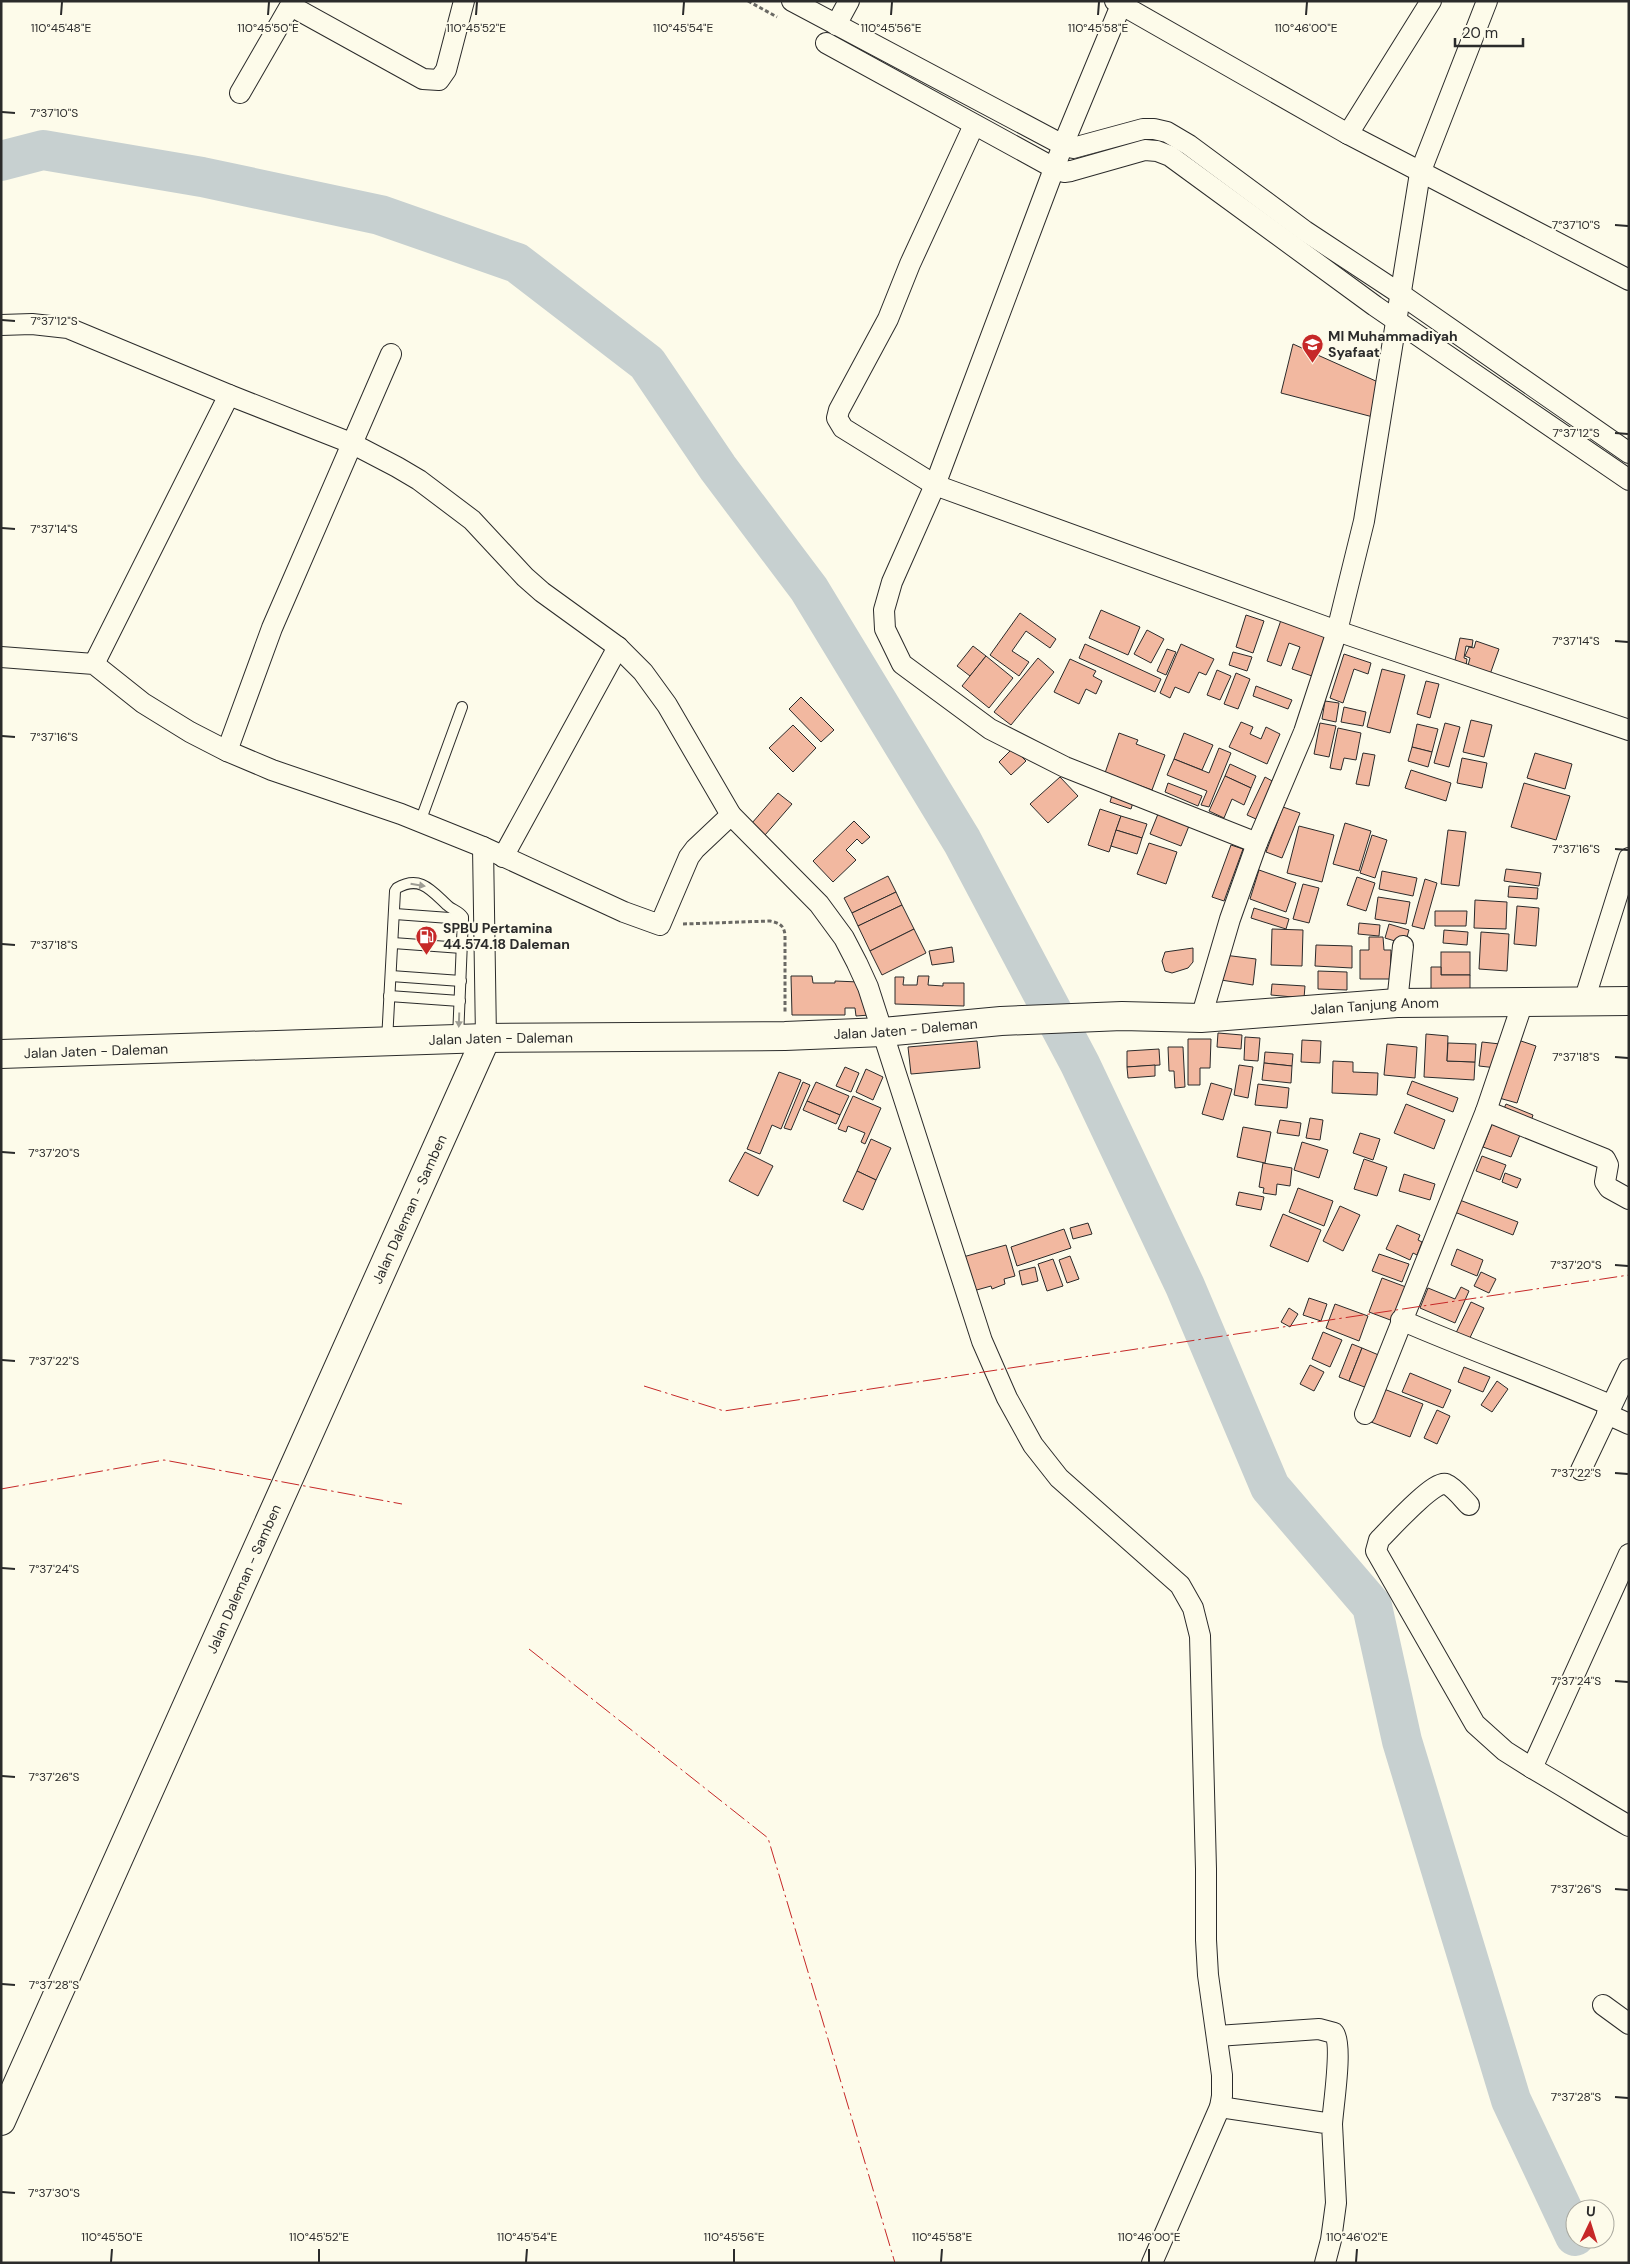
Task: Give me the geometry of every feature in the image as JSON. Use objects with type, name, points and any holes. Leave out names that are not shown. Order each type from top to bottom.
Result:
[{"type":"main road","name":"Jalan Tanjung Anom","points":[[1122,1016],[1201,1018],[1397,1003],[1629,1001]]},
{"type":"main road","name":"Jalan Jaten - Daleman","points":[[1,1054],[486,1038],[786,1036],[883,1032],[1000,1021],[1122,1016]]},
{"type":"main road","name":"Jalan Daleman - Samben","points":[[1,2121],[486,1038]]},
{"type":"street","points":[[240,94],[292,3],[423,79],[439,80],[446,70],[464,1]]},
{"type":"street","points":[[792,1],[1059,156],[1064,172],[1146,150],[1157,151],[1170,156],[1397,306],[1550,413],[1629,480]]},
{"type":"street","points":[[836,26],[849,1]]},
{"type":"street","points":[[1348,134],[1431,1]]},
{"type":"street","points":[[1201,1018],[1230,919],[1256,843],[1304,732],[1338,631],[1363,528],[1397,306],[1420,173],[1487,1]]},
{"type":"street","points":[[1256,843],[1065,767],[990,729],[902,664],[885,629],[884,610],[892,582],[935,485],[1118,3],[1142,8],[1348,134],[1629,280]]},
{"type":"street","points":[[826,43],[974,125],[1059,156],[1073,148],[1143,128],[1167,132],[1189,145],[1305,230],[1397,306],[1550,413],[1629,453]]},
{"type":"street","points":[[974,125],[910,264],[888,319],[839,410],[838,423],[848,432],[935,485],[1338,631],[1629,730]]},
{"type":"street","points":[[1,325],[32,324],[68,328],[225,402],[349,448],[419,480],[472,520],[525,577],[542,592],[615,653],[643,672],[667,706],[731,815],[810,893],[844,938],[868,987],[958,1271],[982,1341],[1007,1398],[1033,1445],[1059,1478],[1180,1585],[1193,1608],[1200,1636],[1208,1975],[1222,2087],[1220,2107],[1152,2263]]},
{"type":"street","points":[[227,751],[272,628],[391,354]]},
{"type":"street","points":[[94,664],[225,402]]},
{"type":"street","points":[[503,857],[615,653]]},
{"type":"street","points":[[1,657],[94,664],[144,703],[190,732],[227,751],[272,770],[420,822],[483,847],[624,912],[660,925],[689,857],[731,815]]},
{"type":"street","points":[[483,847],[486,1038]]},
{"type":"street","points":[[1584,1001],[1629,858]]},
{"type":"street","points":[[1397,1003],[1403,946]]},
{"type":"street","points":[[1364,1414],[1486,1111],[1523,1002]]},
{"type":"street","points":[[1486,1111],[1605,1159],[1608,1165],[1604,1182],[1609,1188],[1629,1199]]},
{"type":"street","points":[[1401,1320],[1467,1349],[1553,1381],[1609,1410],[1629,1424]]},
{"type":"street","points":[[1581,1470],[1629,1369]]},
{"type":"street","points":[[1470,1505],[1447,1484],[1442,1483],[1431,1490],[1379,1540],[1376,1551],[1475,1724],[1505,1751],[1629,1826]]},
{"type":"street","points":[[1532,1768],[1629,1554]]},
{"type":"street","points":[[1603,2005],[1629,2024]]},
{"type":"street","points":[[1217,2036],[1318,2029],[1334,2032],[1338,2040],[1332,2124],[1336,2203],[1326,2263]]},
{"type":"street","points":[[1220,2107],[1332,2124]]},
{"type":"lane","points":[[420,822],[462,707]]},
{"type":"lane","points":[[387,1041],[395,891],[396,888],[409,883],[431,888],[449,907],[462,914],[458,1039]]},
{"type":"lane","points":[[395,914],[463,919]]},
{"type":"lane","points":[[393,943],[462,948]]},
{"type":"lane","points":[[391,976],[461,981]]},
{"type":"lane","points":[[389,996],[460,1001]]},
{"type":"path","points":[[660,925],[770,921],[778,923],[784,928],[786,1036]]},
{"type":"building","name":"MI Muhammadiyah Syafaat","points":[[1293,344],[1378,382],[1373,417],[1281,393]]},
{"type":"building","points":[[1101,610],[1140,627],[1128,655],[1089,638]]},
{"type":"building","points":[[1020,613],[1056,639],[1050,648],[1026,631],[1012,651],[1029,662],[1019,676],[990,655]]},
{"type":"building","points":[[1246,615],[1264,621],[1253,653],[1236,647]]},
{"type":"building","points":[[1281,620],[1326,636],[1312,676],[1292,669],[1300,647],[1289,643],[1281,666],[1267,661]]},
{"type":"building","points":[[1147,630],[1164,639],[1151,663],[1134,654]]},
{"type":"building","points":[[1460,638],[1473,640],[1472,647],[1466,646],[1464,658],[1467,659],[1465,672],[1453,669]]},
{"type":"building","points":[[1476,641],[1499,649],[1488,680],[1466,673],[1470,658],[1465,656],[1469,647],[1474,648]]},
{"type":"building","points":[[1085,644],[1161,679],[1155,692],[1079,658]]},
{"type":"building","points":[[1181,644],[1214,659],[1206,675],[1199,672],[1189,693],[1175,687],[1170,698],[1160,693]]},
{"type":"building","points":[[973,646],[986,656],[970,676],[957,666]]},
{"type":"building","points":[[1167,649],[1176,652],[1166,675],[1157,671]]},
{"type":"building","points":[[1233,652],[1252,657],[1247,671],[1229,665]]},
{"type":"building","points":[[1344,654],[1371,663],[1368,674],[1354,669],[1343,703],[1330,698]]},
{"type":"building","points":[[986,656],[1013,678],[989,708],[962,686]]},
{"type":"building","points":[[1038,658],[1054,672],[1011,725],[994,712]]},
{"type":"building","points":[[1070,659],[1096,671],[1093,676],[1102,681],[1096,694],[1086,689],[1079,704],[1054,692]]},
{"type":"building","points":[[1382,669],[1405,675],[1390,733],[1367,727]]},
{"type":"building","points":[[1217,670],[1231,676],[1220,700],[1207,695]]},
{"type":"building","points":[[1236,673],[1250,679],[1238,709],[1224,704]]},
{"type":"building","points":[[1426,681],[1439,684],[1430,718],[1417,714]]},
{"type":"building","points":[[1256,686],[1292,700],[1288,709],[1253,696]]},
{"type":"building","points":[[801,697],[834,730],[821,742],[789,709]]},
{"type":"building","points":[[1325,701],[1339,703],[1336,722],[1322,719]]},
{"type":"building","points":[[1344,707],[1366,712],[1363,726],[1341,722]]},
{"type":"building","points":[[1471,720],[1492,725],[1484,757],[1463,752]]},
{"type":"building","points":[[1241,722],[1253,727],[1250,734],[1261,739],[1266,727],[1280,734],[1267,764],[1229,747]]},
{"type":"building","points":[[1320,723],[1336,726],[1329,757],[1314,754]]},
{"type":"building","points":[[1445,723],[1460,727],[1449,767],[1434,763]]},
{"type":"building","points":[[1417,724],[1438,729],[1432,752],[1412,747]]},
{"type":"building","points":[[793,725],[816,748],[793,772],[769,748]]},
{"type":"building","points":[[1338,728],[1361,733],[1356,760],[1344,758],[1341,770],[1330,768]]},
{"type":"building","points":[[1119,733],[1138,740],[1136,744],[1165,755],[1152,790],[1105,773]]},
{"type":"building","points":[[1184,733],[1213,745],[1202,770],[1174,759]]},
{"type":"building","points":[[1412,747],[1432,752],[1428,767],[1408,761]]},
{"type":"building","points":[[1013,748],[1026,761],[1011,775],[999,762]]},
{"type":"building","points":[[1219,748],[1231,753],[1209,807],[1201,805],[1207,791],[1167,775],[1174,759],[1209,773]]},
{"type":"building","points":[[1363,753],[1375,755],[1369,786],[1356,784]]},
{"type":"building","points":[[1535,753],[1572,764],[1565,789],[1527,778]]},
{"type":"building","points":[[1462,758],[1487,763],[1482,788],[1457,783]]},
{"type":"building","points":[[1230,764],[1256,776],[1251,788],[1225,776]]},
{"type":"building","points":[[1411,770],[1451,783],[1446,801],[1405,788]]},
{"type":"building","points":[[1225,776],[1251,788],[1244,805],[1232,799],[1224,818],[1209,811]]},
{"type":"building","points":[[1060,777],[1078,796],[1048,823],[1030,804]]},
{"type":"building","points":[[1265,777],[1274,782],[1256,819],[1247,815]]},
{"type":"building","points":[[1168,783],[1202,796],[1198,806],[1165,792]]},
{"type":"building","points":[[1524,783],[1570,796],[1556,840],[1511,827]]},
{"type":"building","points":[[1113,792],[1134,799],[1131,809],[1110,802]]},
{"type":"building","points":[[778,793],[792,804],[765,835],[752,823]]},
{"type":"building","points":[[1283,807],[1300,813],[1282,858],[1266,852]]},
{"type":"building","points":[[1100,809],[1121,816],[1109,852],[1088,845]]},
{"type":"building","points":[[1158,814],[1189,826],[1181,846],[1150,834]]},
{"type":"building","points":[[1121,816],[1147,824],[1142,838],[1116,830]]},
{"type":"building","points":[[854,821],[870,837],[862,844],[857,839],[846,850],[856,860],[833,882],[813,861]]},
{"type":"building","points":[[1345,823],[1371,831],[1359,871],[1333,864]]},
{"type":"building","points":[[1299,826],[1334,835],[1322,882],[1287,873]]},
{"type":"building","points":[[1116,830],[1142,838],[1137,854],[1111,846]]},
{"type":"building","points":[[1448,830],[1466,832],[1459,886],[1441,884]]},
{"type":"building","points":[[1372,835],[1387,840],[1375,878],[1360,873]]},
{"type":"building","points":[[1149,843],[1177,852],[1166,884],[1137,874]]},
{"type":"building","points":[[1231,845],[1243,849],[1224,901],[1212,897]]},
{"type":"building","points":[[1506,869],[1541,873],[1539,886],[1504,881]]},
{"type":"building","points":[[1259,870],[1296,883],[1286,912],[1250,899]]},
{"type":"building","points":[[1382,871],[1417,878],[1413,896],[1379,889]]},
{"type":"building","points":[[888,876],[896,892],[852,913],[844,898]]},
{"type":"building","points":[[1357,877],[1375,883],[1366,911],[1347,905]]},
{"type":"building","points":[[1425,879],[1437,883],[1424,929],[1412,926]]},
{"type":"building","points":[[1303,884],[1319,888],[1309,923],[1293,919]]},
{"type":"building","points":[[1509,886],[1538,888],[1537,899],[1508,897]]},
{"type":"building","points":[[896,892],[902,905],[858,926],[852,913]]},
{"type":"building","points":[[1378,897],[1410,902],[1406,924],[1375,919]]},
{"type":"building","points":[[1475,900],[1507,902],[1506,929],[1474,928]]},
{"type":"building","points":[[902,905],[914,929],[870,951],[858,926]]},
{"type":"building","points":[[1517,906],[1539,908],[1536,946],[1514,944]]},
{"type":"building","points":[[1254,908],[1289,919],[1286,929],[1251,918]]},
{"type":"building","points":[[1435,911],[1467,911],[1466,926],[1435,926]]},
{"type":"building","points":[[1359,923],[1380,925],[1379,936],[1358,934]]},
{"type":"building","points":[[1389,924],[1409,930],[1405,944],[1385,938]]},
{"type":"building","points":[[914,929],[926,953],[882,975],[870,951]]},
{"type":"building","points":[[1272,929],[1303,930],[1302,966],[1271,965]]},
{"type":"building","points":[[1444,930],[1468,932],[1467,945],[1443,943]]},
{"type":"building","points":[[1481,932],[1509,934],[1507,971],[1479,969]]},
{"type":"building","points":[[1369,937],[1383,937],[1384,950],[1391,950],[1390,979],[1360,979],[1360,950],[1369,950]]},
{"type":"building","points":[[1316,945],[1352,946],[1352,968],[1315,966]]},
{"type":"building","points":[[952,947],[954,962],[932,965],[929,951]]},
{"type":"building","points":[[1193,948],[1193,962],[1188,968],[1172,973],[1165,971],[1162,961],[1165,952]]},
{"type":"building","points":[[1441,952],[1470,952],[1470,975],[1441,975]]},
{"type":"building","points":[[1224,955],[1256,959],[1253,985],[1221,980]]},
{"type":"building","points":[[1431,967],[1441,967],[1441,975],[1470,975],[1470,989],[1438,989],[1439,995],[1431,995]]},
{"type":"building","points":[[1318,971],[1347,972],[1347,990],[1318,989]]},
{"type":"building","points":[[791,976],[812,976],[813,983],[835,983],[835,981],[859,982],[870,1015],[856,1016],[855,1008],[845,1008],[845,1015],[792,1015]]},
{"type":"building","points":[[918,976],[929,976],[928,985],[943,986],[943,983],[964,983],[964,1006],[895,1004],[895,977],[904,977],[903,985],[917,985]]},
{"type":"building","points":[[1272,984],[1305,986],[1304,998],[1271,995]]},
{"type":"building","points":[[1218,1033],[1242,1035],[1241,1049],[1217,1047]]},
{"type":"building","points":[[1426,1034],[1448,1036],[1447,1061],[1475,1062],[1474,1080],[1424,1077]]},
{"type":"building","points":[[1245,1037],[1260,1038],[1258,1061],[1244,1060]]},
{"type":"building","points":[[1188,1039],[1211,1039],[1210,1068],[1200,1068],[1200,1085],[1188,1085]]},
{"type":"building","points":[[1302,1040],[1321,1041],[1320,1063],[1301,1062]]},
{"type":"building","points":[[1518,1040],[1536,1046],[1517,1103],[1499,1098]]},
{"type":"building","points":[[977,1041],[980,1068],[911,1074],[908,1047]]},
{"type":"building","points":[[1482,1042],[1500,1044],[1497,1068],[1479,1066]]},
{"type":"building","points":[[1448,1043],[1476,1044],[1475,1062],[1447,1061]]},
{"type":"building","points":[[1387,1044],[1417,1047],[1415,1078],[1384,1075]]},
{"type":"building","points":[[1168,1047],[1183,1047],[1185,1087],[1175,1088],[1174,1071],[1169,1071]]},
{"type":"building","points":[[1159,1049],[1160,1065],[1127,1067],[1127,1051]]},
{"type":"building","points":[[1265,1052],[1293,1054],[1292,1066],[1264,1063]]},
{"type":"building","points":[[1333,1061],[1353,1062],[1353,1072],[1378,1073],[1377,1095],[1332,1093]]},
{"type":"building","points":[[1264,1063],[1292,1066],[1291,1083],[1262,1080]]},
{"type":"building","points":[[1155,1065],[1155,1076],[1128,1078],[1127,1067]]},
{"type":"building","points":[[1239,1065],[1253,1067],[1248,1098],[1234,1095]]},
{"type":"building","points":[[845,1067],[859,1073],[851,1092],[836,1086]]},
{"type":"building","points":[[866,1069],[883,1077],[873,1100],[856,1092]]},
{"type":"building","points":[[779,1072],[801,1080],[781,1129],[772,1125],[760,1154],[747,1149]]},
{"type":"building","points":[[1412,1081],[1458,1098],[1453,1112],[1407,1094]]},
{"type":"building","points":[[803,1082],[810,1085],[791,1130],[784,1128]]},
{"type":"building","points":[[816,1082],[849,1096],[840,1115],[807,1101]]},
{"type":"building","points":[[1211,1083],[1232,1089],[1223,1120],[1202,1114]]},
{"type":"building","points":[[1258,1084],[1289,1088],[1287,1108],[1255,1105]]},
{"type":"building","points":[[853,1096],[881,1108],[865,1144],[861,1142],[865,1133],[848,1126],[846,1132],[838,1129]]},
{"type":"building","points":[[807,1101],[840,1115],[836,1124],[803,1110]]},
{"type":"building","points":[[1406,1104],[1445,1120],[1434,1149],[1394,1133]]},
{"type":"building","points":[[1506,1104],[1533,1115],[1529,1127],[1501,1115]]},
{"type":"building","points":[[1310,1118],[1323,1120],[1320,1140],[1306,1138]]},
{"type":"building","points":[[1280,1120],[1301,1123],[1299,1136],[1277,1133]]},
{"type":"building","points":[[1492,1124],[1520,1135],[1511,1157],[1483,1147]]},
{"type":"building","points":[[1243,1127],[1271,1132],[1265,1163],[1237,1157]]},
{"type":"building","points":[[1360,1133],[1380,1139],[1373,1160],[1353,1153]]},
{"type":"building","points":[[871,1139],[891,1148],[876,1180],[857,1171]]},
{"type":"building","points":[[1302,1142],[1328,1150],[1319,1178],[1294,1170]]},
{"type":"building","points":[[745,1152],[773,1166],[758,1196],[729,1181]]},
{"type":"building","points":[[1482,1156],[1506,1165],[1500,1180],[1476,1171]]},
{"type":"building","points":[[1364,1159],[1387,1167],[1377,1196],[1354,1189]]},
{"type":"building","points":[[1263,1163],[1292,1168],[1290,1186],[1277,1184],[1276,1195],[1263,1193],[1264,1188],[1259,1187]]},
{"type":"building","points":[[857,1171],[876,1180],[863,1210],[843,1201]]},
{"type":"building","points":[[1505,1173],[1521,1179],[1517,1188],[1502,1182]]},
{"type":"building","points":[[1404,1174],[1435,1184],[1430,1200],[1399,1191]]},
{"type":"building","points":[[1298,1188],[1333,1201],[1324,1226],[1289,1212]]},
{"type":"building","points":[[1239,1192],[1264,1197],[1261,1210],[1236,1205]]},
{"type":"building","points":[[1457,1199],[1518,1222],[1513,1235],[1452,1211]]},
{"type":"building","points":[[1340,1206],[1360,1215],[1343,1251],[1323,1241]]},
{"type":"building","points":[[1283,1214],[1321,1230],[1308,1262],[1270,1246]]},
{"type":"building","points":[[1088,1223],[1092,1234],[1073,1239],[1070,1228]]},
{"type":"building","points":[[1397,1225],[1420,1235],[1418,1240],[1422,1242],[1417,1255],[1413,1253],[1410,1260],[1386,1249]]},
{"type":"building","points":[[1064,1229],[1071,1248],[1017,1266],[1011,1247]]},
{"type":"building","points":[[1006,1245],[1015,1276],[1004,1279],[1005,1284],[992,1289],[991,1286],[973,1291],[963,1257]]},
{"type":"building","points":[[1457,1249],[1483,1260],[1477,1276],[1451,1265]]},
{"type":"building","points":[[1379,1254],[1409,1264],[1402,1282],[1372,1271]]},
{"type":"building","points":[[1070,1256],[1079,1279],[1067,1283],[1059,1260]]},
{"type":"building","points":[[1053,1259],[1063,1286],[1047,1291],[1038,1264]]},
{"type":"building","points":[[1035,1267],[1038,1281],[1022,1285],[1019,1271]]},
{"type":"building","points":[[1481,1272],[1496,1279],[1489,1293],[1474,1286]]},
{"type":"building","points":[[1382,1278],[1406,1287],[1393,1321],[1369,1312]]},
{"type":"building","points":[[1461,1287],[1469,1291],[1455,1323],[1420,1308],[1428,1288],[1455,1299]]},
{"type":"building","points":[[1309,1298],[1327,1304],[1321,1321],[1303,1315]]},
{"type":"building","points":[[1471,1302],[1484,1308],[1467,1344],[1454,1337]]},
{"type":"building","points":[[1335,1304],[1368,1316],[1359,1341],[1326,1328]]},
{"type":"building","points":[[1289,1308],[1298,1314],[1290,1327],[1281,1322]]},
{"type":"building","points":[[1323,1332],[1342,1340],[1330,1367],[1312,1359]]},
{"type":"building","points":[[1352,1344],[1362,1348],[1349,1381],[1339,1377]]},
{"type":"building","points":[[1362,1348],[1381,1356],[1367,1388],[1349,1381]]},
{"type":"building","points":[[1310,1365],[1324,1372],[1314,1391],[1300,1384]]},
{"type":"building","points":[[1464,1367],[1490,1377],[1483,1392],[1458,1382]]},
{"type":"building","points":[[1410,1373],[1451,1390],[1443,1408],[1402,1392]]},
{"type":"building","points":[[1497,1381],[1508,1389],[1492,1412],[1481,1405]]},
{"type":"building","points":[[1384,1389],[1423,1404],[1410,1437],[1371,1422]]},
{"type":"building","points":[[1437,1410],[1450,1416],[1437,1444],[1424,1438]]},
{"type":"waterway","points":[[1,161],[43,150],[202,177],[380,215],[517,263],[647,363],[718,468],[809,589],[962,841],[1080,1064],[1185,1286],[1270,1487],[1372,1606],[1402,1741],[1511,2100],[1565,2215]]},
{"type":"power","points":[[644,1386],[724,1411],[1629,1275]]},
{"type":"power","points":[[1,1489],[164,1460],[402,1504]]},
{"type":"power","points":[[529,1649],[768,1838],[895,2263]]},
{"type":"place","name":"MI Muhammadiyah Syafaat","points":[[1312,363]]},
{"type":"place","name":"SPBU Pertamina 44.574.18 Daleman","points":[[427,955]]}]
